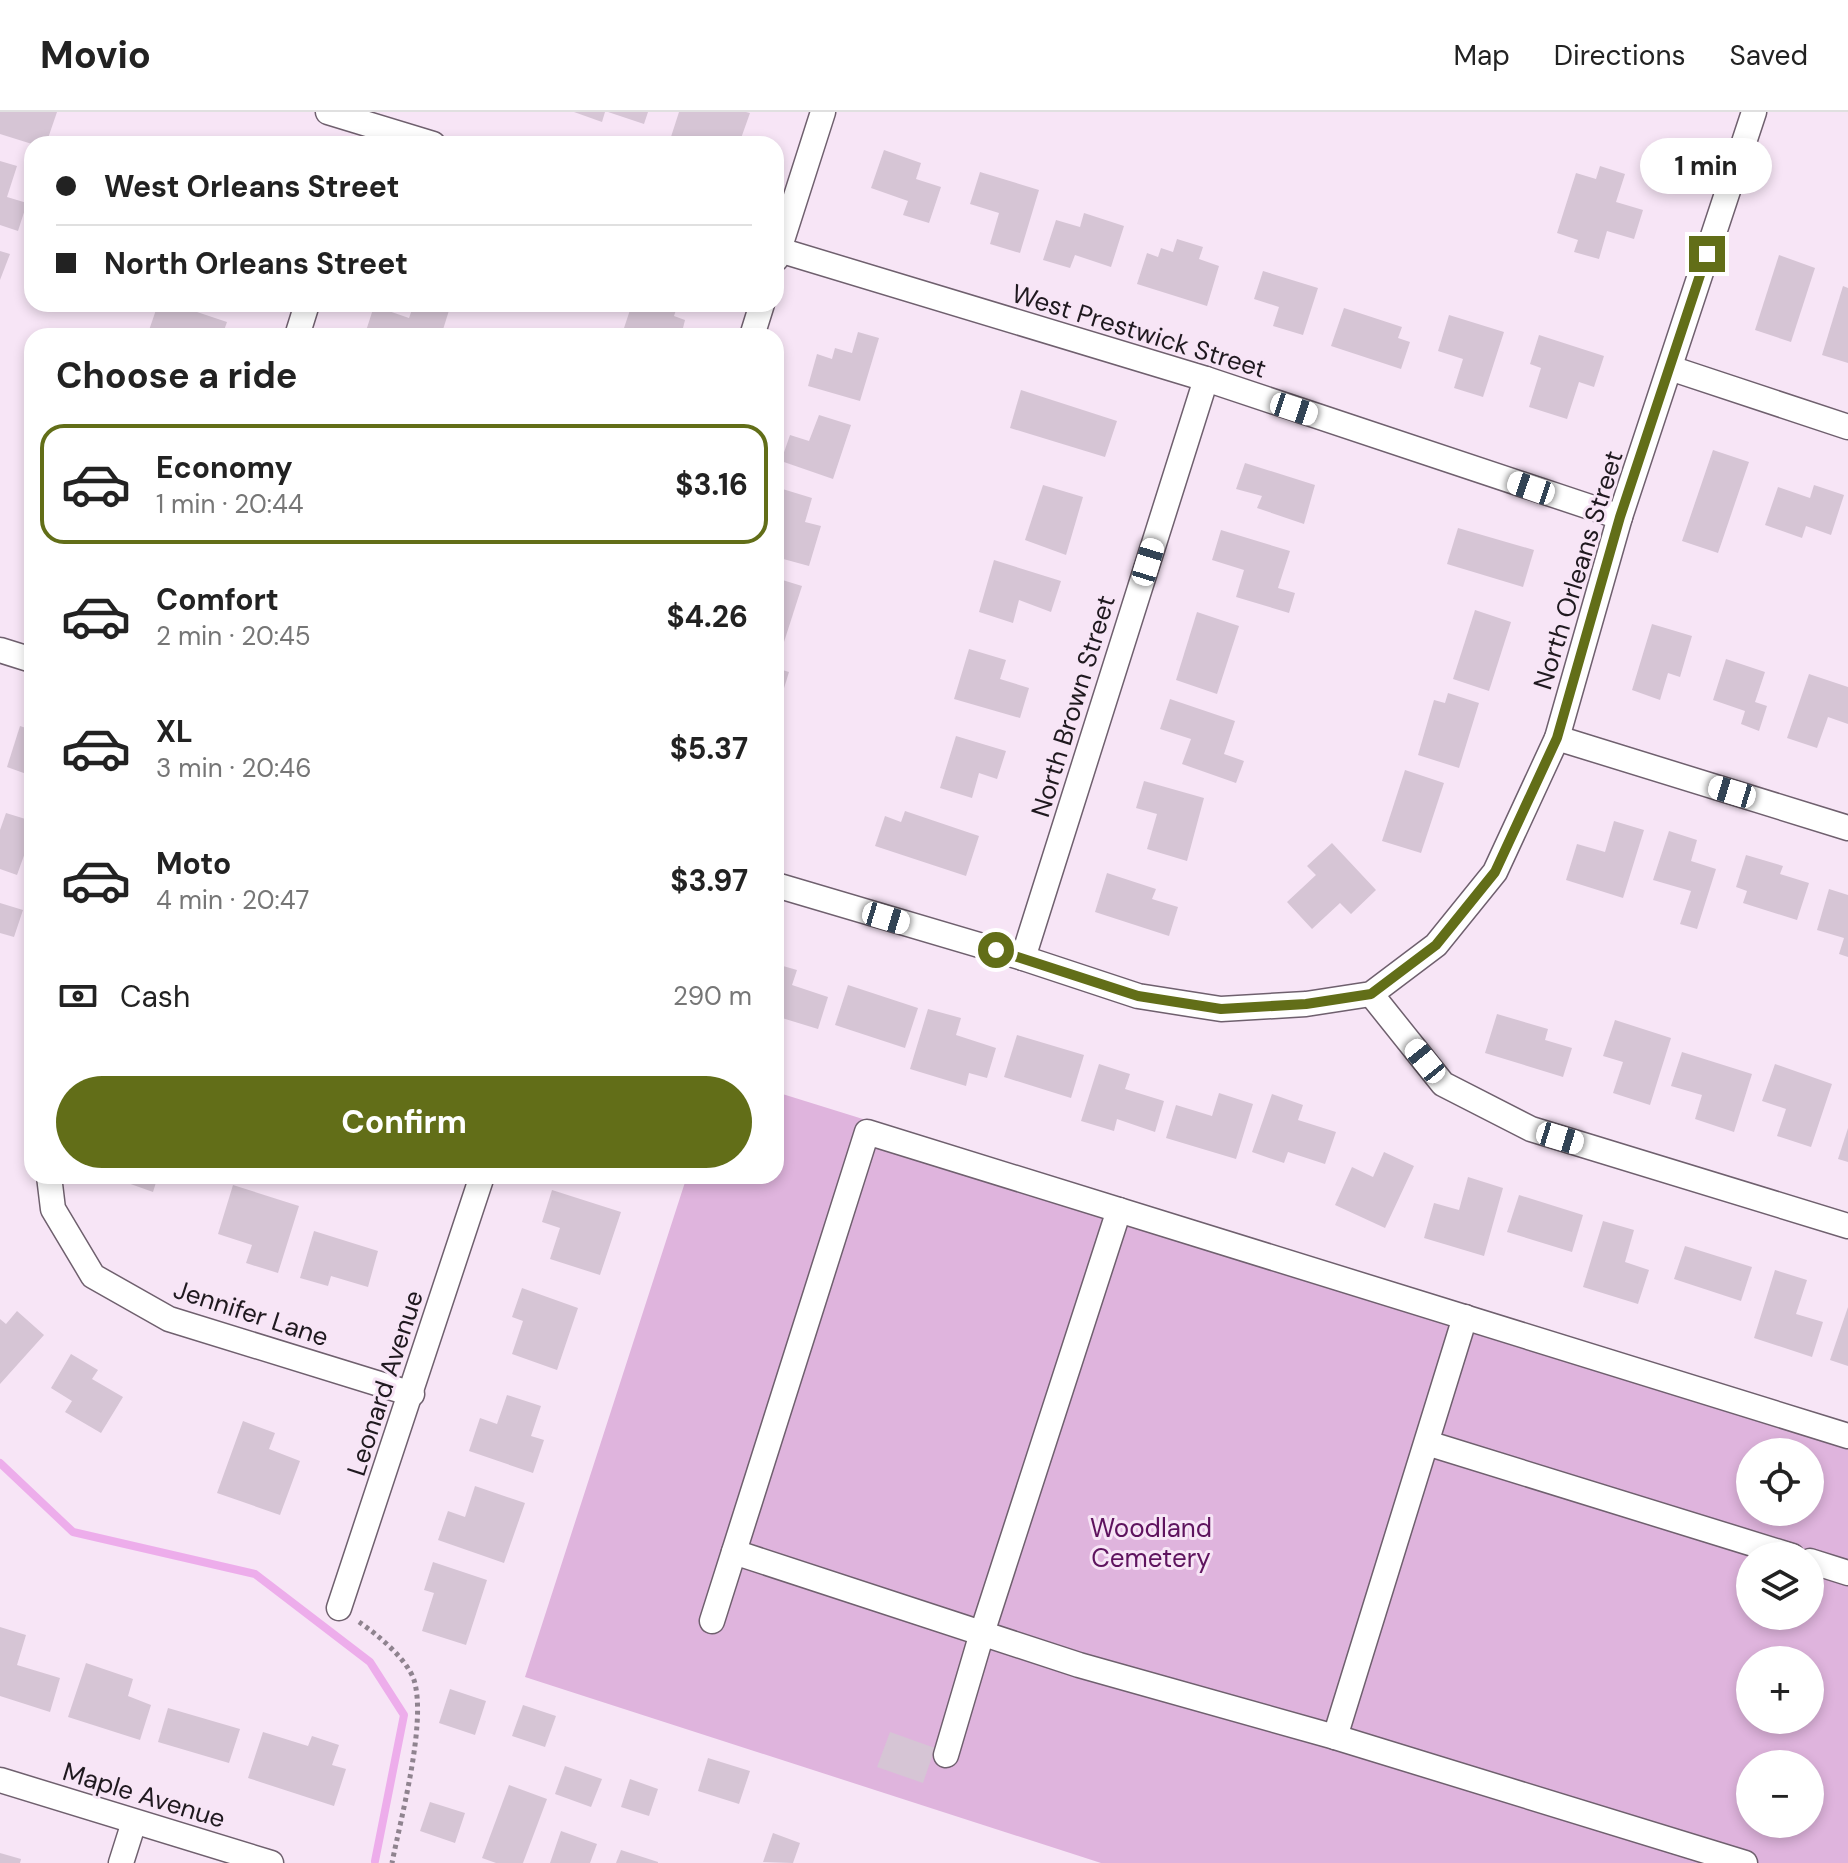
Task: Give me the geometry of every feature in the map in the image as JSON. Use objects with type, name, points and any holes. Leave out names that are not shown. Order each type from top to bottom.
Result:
[{"type":"street","points":[[328,112],[362,134]]},
{"type":"street","points":[[784,232],[823,112]]},
{"type":"street","name":"North Orleans Street","points":[[1371,994],[1436,945],[1495,872],[1557,738],[1620,517],[1754,112]]},
{"type":"street","name":"West Prestwick Street","points":[[784,255],[1206,379],[1620,517]]},
{"type":"street","points":[[1670,368],[1848,427]]},
{"type":"street","name":"North Brown Street","points":[[1023,958],[1206,379]]},
{"type":"street","points":[[0,650],[24,658]]},
{"type":"street","points":[[1557,738],[1848,828]]},
{"type":"street","points":[[784,887],[1023,958],[1138,996],[1221,1009],[1306,1004],[1371,994],[1443,1084],[1531,1129],[1848,1226]]},
{"type":"street","points":[[712,1621],[867,1132],[1848,1436]]},
{"type":"street","name":"Jennifer Lane","points":[[50,1184],[53,1209],[93,1276],[169,1319],[412,1394]]},
{"type":"street","name":"Leonard Avenue","points":[[339,1608],[479,1184]]},
{"type":"street","points":[[946,1755],[982,1633],[1119,1210]]},
{"type":"street","points":[[1335,1737],[1465,1317]]},
{"type":"street","points":[[1427,1443],[1747,1542]]},
{"type":"street","points":[[734,1552],[1079,1665],[1335,1737],[1745,1863]]},
{"type":"street","points":[[1824,1565],[1848,1573]]},
{"type":"street","name":"Maple Avenue","points":[[0,1780],[271,1863]]},
{"type":"street","points":[[121,1863],[134,1822]]},
{"type":"path","points":[[339,1608],[375,1632],[414,1678],[419,1722],[392,1863]]},
{"type":"green space","name":"Woodland Cemetery","points":[[784,1094],[1848,1425],[1848,1863],[1101,1863],[525,1677],[684,1184],[784,1184]]},
{"type":"building","points":[[0,112],[57,112],[49,136],[24,136],[24,142],[0,134]]},
{"type":"building","points":[[574,112],[605,112],[602,122]]},
{"type":"building","points":[[608,112],[648,112],[644,124]]},
{"type":"building","points":[[679,112],[750,113],[742,136],[671,136]]},
{"type":"building","points":[[884,150],[921,163],[916,179],[941,187],[929,223],[903,215],[908,201],[871,188]]},
{"type":"building","points":[[0,161],[17,166],[7,197],[24,202],[24,212],[18,231],[0,225]]},
{"type":"building","points":[[1600,166],[1625,174],[1616,202],[1643,210],[1634,239],[1607,231],[1599,259],[1574,252],[1578,240],[1557,233],[1576,173],[1596,179]]},
{"type":"building","points":[[980,172],[1039,190],[1020,253],[990,244],[999,213],[970,204]]},
{"type":"building","points":[[1084,213],[1124,226],[1111,267],[1075,255],[1070,268],[1043,260],[1056,220],[1080,227]]},
{"type":"building","points":[[1177,239],[1203,247],[1199,259],[1219,266],[1207,306],[1137,284],[1147,253],[1158,257],[1161,248],[1173,252]]},
{"type":"building","points":[[0,251],[10,254],[0,280]]},
{"type":"building","points":[[1779,255],[1815,268],[1791,342],[1755,330]]},
{"type":"building","points":[[1263,271],[1318,288],[1303,335],[1273,326],[1279,307],[1254,299]]},
{"type":"building","points":[[1843,286],[1848,288],[1848,363],[1822,355]]},
{"type":"building","points":[[1344,308],[1402,327],[1398,338],[1410,342],[1401,369],[1331,346]]},
{"type":"building","points":[[155,312],[197,312],[227,322],[225,328],[150,328]]},
{"type":"building","points":[[372,312],[392,312],[409,318],[411,312],[448,312],[444,328],[367,328]]},
{"type":"building","points":[[629,312],[675,312],[674,316],[685,320],[683,328],[624,328]]},
{"type":"building","points":[[1449,315],[1504,332],[1483,397],[1454,388],[1463,359],[1438,351]]},
{"type":"building","points":[[858,332],[879,338],[860,401],[808,386],[817,354],[832,359],[835,348],[852,353]]},
{"type":"building","points":[[1539,335],[1604,356],[1594,387],[1579,382],[1567,419],[1529,407],[1541,368],[1530,364]]},
{"type":"building","points":[[1021,390],[1117,421],[1105,457],[1010,428]]},
{"type":"building","points":[[819,415],[851,425],[833,479],[784,462],[790,435],[809,441]]},
{"type":"building","points":[[1713,450],[1749,462],[1718,553],[1682,541]]},
{"type":"building","points":[[1245,463],[1315,485],[1304,524],[1257,508],[1262,496],[1236,489]]},
{"type":"building","points":[[1043,485],[1083,497],[1066,555],[1025,540]]},
{"type":"building","points":[[1814,485],[1844,495],[1831,535],[1806,526],[1802,538],[1765,525],[1778,487],[1810,498]]},
{"type":"building","points":[[784,489],[812,498],[805,522],[821,526],[809,566],[784,559]]},
{"type":"building","points":[[1458,528],[1534,550],[1523,587],[1447,564]]},
{"type":"building","points":[[1221,530],[1290,551],[1278,588],[1295,593],[1289,613],[1236,597],[1244,570],[1212,560]]},
{"type":"building","points":[[994,560],[1061,581],[1051,612],[1019,600],[1013,623],[979,612]]},
{"type":"building","points":[[784,580],[802,586],[784,642]]},
{"type":"building","points":[[1475,610],[1511,622],[1489,691],[1453,679]]},
{"type":"building","points":[[1197,612],[1239,626],[1217,694],[1176,680]]},
{"type":"building","points":[[1652,624],[1692,636],[1680,677],[1668,673],[1660,700],[1632,690]]},
{"type":"building","points":[[969,649],[1006,660],[1000,679],[1029,688],[1020,718],[954,699]]},
{"type":"building","points":[[1726,659],[1765,672],[1755,702],[1767,706],[1759,731],[1741,724],[1745,711],[1713,700]]},
{"type":"building","points":[[784,670],[789,672],[784,688]]},
{"type":"building","points":[[1809,674],[1848,687],[1848,724],[1828,717],[1817,748],[1787,738]]},
{"type":"building","points":[[1448,693],[1479,703],[1459,768],[1418,755],[1434,700],[1445,703]]},
{"type":"building","points":[[1170,699],[1235,721],[1224,754],[1244,761],[1236,783],[1182,764],[1191,739],[1160,729]]},
{"type":"building","points":[[20,726],[24,727],[24,773],[7,767]]},
{"type":"building","points":[[956,736],[1006,751],[997,779],[979,773],[972,798],[940,788]]},
{"type":"building","points":[[1405,770],[1444,783],[1421,853],[1382,841]]},
{"type":"building","points":[[1144,781],[1204,798],[1187,861],[1147,849],[1157,814],[1136,808]]},
{"type":"building","points":[[905,811],[979,836],[966,876],[875,846],[885,816],[901,822]]},
{"type":"building","points":[[6,813],[24,819],[24,856],[17,875],[0,869],[0,830]]},
{"type":"building","points":[[1614,821],[1644,830],[1623,898],[1566,880],[1577,844],[1605,852]]},
{"type":"building","points":[[1669,831],[1697,840],[1691,861],[1716,869],[1697,929],[1680,924],[1691,891],[1653,880]]},
{"type":"building","points":[[1332,843],[1376,890],[1351,914],[1340,903],[1312,929],[1287,902],[1316,875],[1307,866]]},
{"type":"building","points":[[1746,855],[1783,866],[1780,874],[1809,883],[1797,920],[1743,903],[1747,891],[1736,887]]},
{"type":"building","points":[[1107,873],[1156,889],[1152,899],[1178,907],[1169,936],[1095,912]]},
{"type":"building","points":[[1829,889],[1848,895],[1848,957],[1839,954],[1844,938],[1817,930]]},
{"type":"building","points":[[0,903],[23,910],[14,937],[0,933]]},
{"type":"building","points":[[784,966],[797,970],[792,985],[828,997],[818,1029],[784,1019]]},
{"type":"building","points":[[848,985],[918,1008],[905,1048],[835,1025]]},
{"type":"building","points":[[928,1009],[961,1018],[956,1035],[996,1048],[987,1078],[969,1073],[966,1086],[910,1069]]},
{"type":"building","points":[[1497,1014],[1548,1029],[1545,1040],[1572,1048],[1563,1077],[1485,1053]]},
{"type":"building","points":[[1615,1020],[1671,1038],[1650,1105],[1613,1093],[1623,1062],[1603,1056]]},
{"type":"building","points":[[1017,1035],[1084,1055],[1071,1098],[1004,1077]]},
{"type":"building","points":[[1682,1052],[1752,1074],[1734,1132],[1695,1119],[1702,1095],[1671,1086]]},
{"type":"building","points":[[1099,1064],[1130,1074],[1125,1089],[1164,1101],[1155,1132],[1117,1119],[1114,1131],[1081,1121]]},
{"type":"building","points":[[1775,1064],[1832,1084],[1811,1147],[1777,1136],[1786,1109],[1762,1101]]},
{"type":"building","points":[[1219,1093],[1253,1104],[1236,1159],[1166,1138],[1176,1105],[1212,1116]]},
{"type":"building","points":[[1272,1094],[1303,1105],[1298,1120],[1336,1132],[1325,1164],[1288,1152],[1284,1163],[1252,1152]]},
{"type":"building","points":[[1848,1128],[1848,1162],[1838,1159]]},
{"type":"building","points":[[1384,1152],[1414,1166],[1385,1228],[1335,1205],[1352,1167],[1373,1177]]},
{"type":"building","points":[[1468,1177],[1503,1188],[1484,1256],[1424,1238],[1434,1203],[1459,1210]]},
{"type":"building","points":[[131,1184],[156,1184],[153,1192]]},
{"type":"building","points":[[233,1185],[299,1206],[278,1273],[246,1263],[252,1245],[218,1234]]},
{"type":"building","points":[[552,1190],[621,1212],[600,1275],[550,1259],[560,1228],[542,1222]]},
{"type":"building","points":[[1519,1195],[1583,1215],[1572,1252],[1507,1232]]},
{"type":"building","points":[[1603,1221],[1634,1230],[1625,1262],[1649,1270],[1638,1304],[1583,1287]]},
{"type":"building","points":[[314,1231],[378,1251],[368,1287],[331,1276],[328,1286],[300,1278]]},
{"type":"building","points":[[1685,1246],[1752,1267],[1741,1301],[1674,1279]]},
{"type":"building","points":[[1775,1270],[1807,1280],[1796,1314],[1823,1322],[1812,1357],[1754,1338]]},
{"type":"building","points":[[522,1288],[578,1308],[557,1370],[512,1354],[523,1321],[512,1317]]},
{"type":"building","points":[[1848,1307],[1848,1366],[1830,1360]]},
{"type":"building","points":[[17,1311],[44,1335],[0,1384],[0,1319],[6,1324]]},
{"type":"building","points":[[71,1354],[98,1370],[92,1379],[123,1397],[101,1433],[65,1412],[72,1401],[51,1388]]},
{"type":"building","points":[[507,1395],[541,1406],[531,1436],[544,1440],[533,1473],[469,1451],[480,1418],[497,1424]]},
{"type":"building","points":[[243,1421],[275,1433],[269,1449],[300,1461],[280,1515],[217,1493]]},
{"type":"building","points":[[475,1486],[525,1503],[504,1563],[438,1540],[448,1511],[465,1517]]},
{"type":"building","points":[[433,1562],[487,1580],[466,1645],[422,1631],[434,1593],[424,1590]]},
{"type":"building","points":[[0,1627],[26,1635],[17,1665],[60,1678],[50,1712],[0,1696]]},
{"type":"building","points":[[86,1663],[133,1679],[128,1696],[151,1705],[140,1740],[68,1717]]},
{"type":"building","points":[[450,1689],[486,1701],[475,1735],[439,1723]]},
{"type":"building","points":[[523,1705],[556,1716],[545,1747],[512,1736]]},
{"type":"building","points":[[168,1708],[240,1729],[229,1763],[158,1742]]},
{"type":"building","points":[[263,1732],[308,1746],[312,1736],[339,1745],[332,1765],[346,1769],[334,1806],[248,1778]]},
{"type":"building","points":[[890,1732],[935,1748],[923,1783],[877,1767]]},
{"type":"building","points":[[708,1758],[750,1771],[739,1804],[698,1791]]},
{"type":"building","points":[[565,1766],[602,1779],[591,1807],[555,1794]]},
{"type":"building","points":[[630,1779],[658,1789],[649,1816],[621,1807]]},
{"type":"building","points":[[509,1785],[547,1799],[523,1863],[496,1863],[482,1858]]},
{"type":"building","points":[[430,1802],[465,1813],[455,1843],[420,1831]]},
{"type":"building","points":[[561,1831],[597,1844],[590,1863],[550,1863]]},
{"type":"building","points":[[773,1833],[800,1843],[793,1863],[763,1862]]},
{"type":"building","points":[[621,1850],[658,1862],[658,1863],[616,1863]]},
{"type":"building","points":[[0,1853],[21,1859],[20,1863],[0,1863]]},
{"type":"waterway","points":[[0,1463],[73,1532],[255,1574],[370,1662],[404,1715],[375,1861]]},
{"type":"route","points":[[996,950],[1138,996],[1221,1009],[1306,1004],[1371,994],[1436,945],[1495,872],[1557,738],[1620,517],[1707,254]]}]
